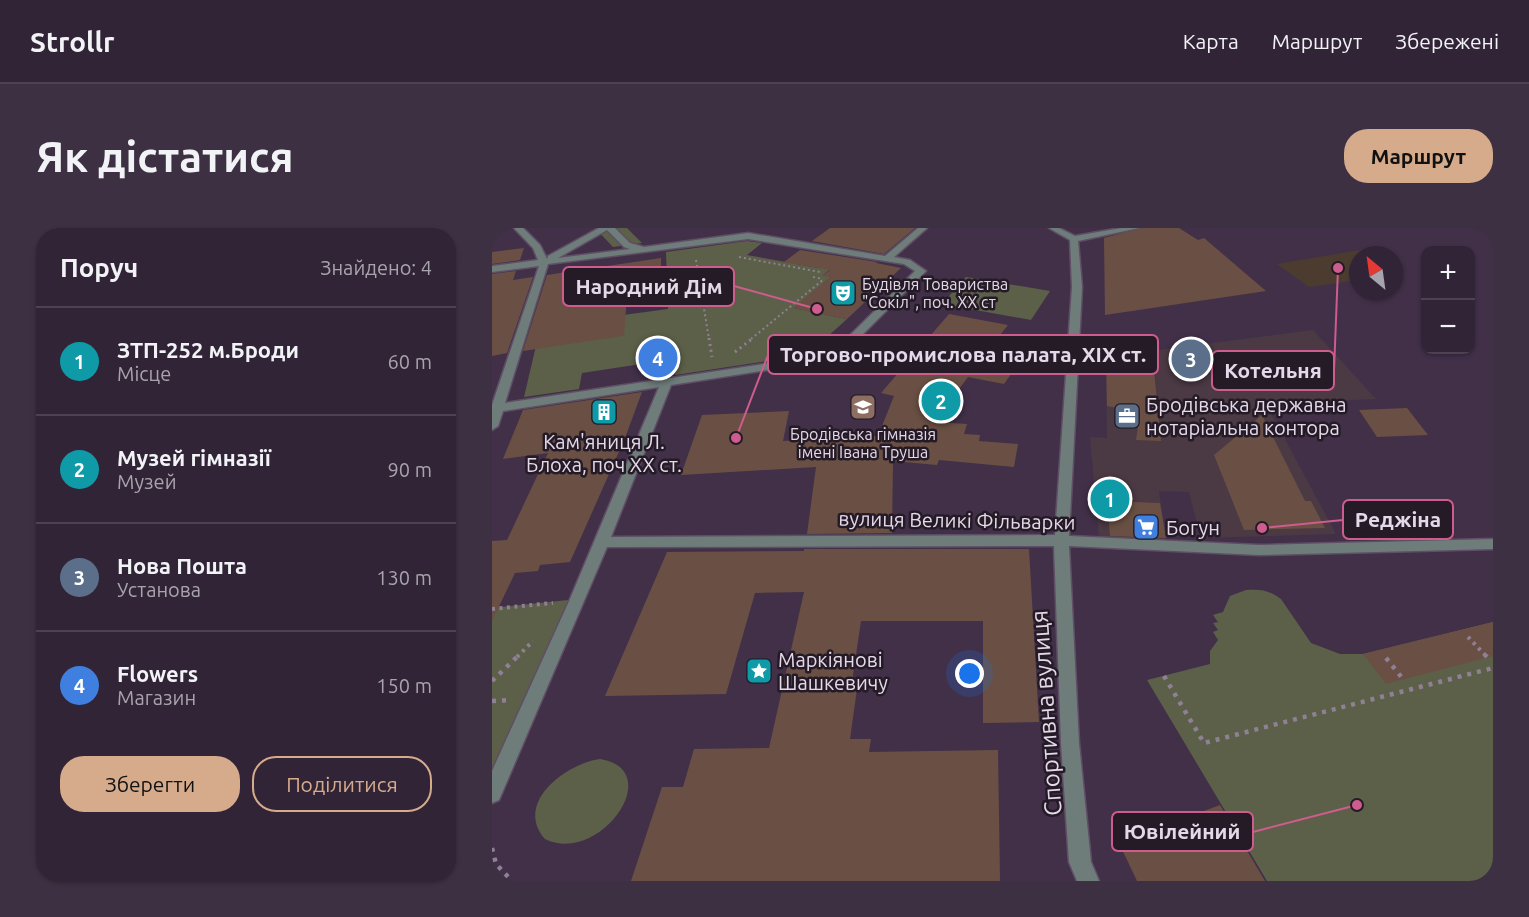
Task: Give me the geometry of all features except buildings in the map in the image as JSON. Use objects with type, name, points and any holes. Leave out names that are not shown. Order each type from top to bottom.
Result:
[{"type":"street","points":[[492,426],[544,263],[537,247],[518,228]]},
{"type":"street","points":[[544,263],[605,228]]},
{"type":"street","points":[[610,228],[627,245],[648,250]]},
{"type":"street","points":[[886,259],[923,228]]},
{"type":"street","points":[[1053,228],[1074,239],[1135,228]]},
{"type":"street","points":[[492,269],[757,236],[912,264],[921,271],[834,357],[496,409]]},
{"type":"street","name":"Спортивна вулиця","points":[[1074,239],[1077,287],[1061,541],[1070,743],[1080,862],[1088,881]]},
{"type":"street","points":[[492,793],[666,383]]},
{"type":"street","name":"вулиця Великі Фільварки","points":[[600,542],[862,539],[1061,541],[1259,550],[1493,544]]},
{"type":"path","points":[[695,252],[713,365]]},
{"type":"path","points":[[732,354],[824,279],[813,277],[820,272],[740,257]]},
{"type":"path","points":[[492,609],[562,602]]},
{"type":"path","points":[[1468,637],[1487,657]]},
{"type":"path","points":[[1386,658],[1403,679]]},
{"type":"path","points":[[1164,676],[1204,743],[1493,668]]},
{"type":"path","points":[[492,848],[496,864],[512,881]]},
{"type":"shaded area","points":[[1349,252],[1349,281],[1309,287],[1277,264]]},
{"type":"shaded area","points":[[1313,330],[1376,399],[1266,404],[1336,534],[1201,538],[1189,492],[1159,491],[1166,541],[1099,539],[1090,437],[1107,438],[1106,359],[1159,362],[1152,351]]},
{"type":"green space","points":[[595,228],[627,228],[642,243],[613,247]]},
{"type":"green space","points":[[747,241],[762,243],[747,255],[819,268],[844,258],[823,275],[831,277],[794,308],[847,319],[807,355],[675,375],[674,359],[582,373],[579,389],[524,397],[544,312],[616,316],[668,309],[666,252]]},
{"type":"green space","points":[[966,277],[1050,291],[1031,320],[942,304]]},
{"type":"green space","points":[[1246,590],[1264,591],[1277,596],[1311,643],[1340,654],[1363,654],[1493,622],[1493,881],[1267,881],[1147,680],[1210,664],[1210,651],[1218,640],[1213,632],[1218,630],[1213,623],[1218,622],[1213,615],[1223,612],[1230,596]]},
{"type":"green space","points":[[578,599],[492,793],[492,608]]},
{"type":"green space","points":[[600,759],[619,767],[628,780],[627,796],[618,813],[604,828],[586,839],[566,844],[545,839],[537,825],[535,812],[548,787],[573,768]]},
{"type":"place","name":"Котельня","points":[[1338,268]]},
{"type":"place","name":"Будівля Товариства \"Сокіл\", поч. ХХ ст","points":[[843,293]]},
{"type":"place","name":"Народний Дім","points":[[817,309]]},
{"type":"place","name":"Flowers","points":[[658,358]]},
{"type":"place","name":"Нова Пошта","points":[[1191,359]]},
{"type":"place","name":"Музей гімназії","points":[[941,401]]},
{"type":"place","name":"Бродівська гімназія імені Івана Труша","points":[[863,407]]},
{"type":"place","name":"Кам'яниця Л. Блоха, поч XX ст.","points":[[604,412]]},
{"type":"place","name":"Бродівська державна нотаріальна контора","points":[[1127,416]]},
{"type":"place","name":"Торгово-промислова палата, XIX ст.","points":[[736,438]]},
{"type":"place","name":"ЗТП-252 м.Броди","points":[[1110,499]]},
{"type":"place","name":"Богун","points":[[1146,527]]},
{"type":"place","name":"Реджіна","points":[[1262,528]]},
{"type":"place","name":"Маркіянові Шашкевичу","points":[[759,671]]},
{"type":"place","name":"Ювілейний","points":[[1357,805]]}]
